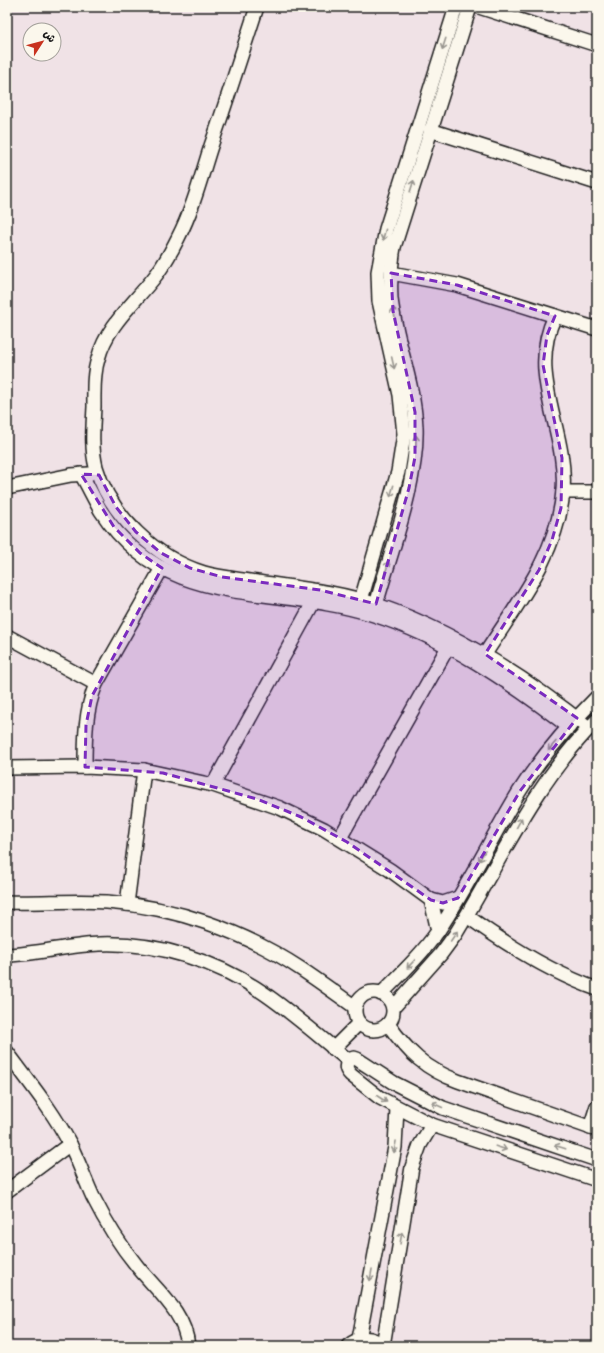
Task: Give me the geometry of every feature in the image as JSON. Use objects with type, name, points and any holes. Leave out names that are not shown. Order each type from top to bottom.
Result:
[{"type":"street","points":[[257,7],[194,202],[184,225],[163,264],[108,335],[99,355],[94,377],[93,436],[94,456],[99,475],[116,507],[136,532],[161,553],[176,561],[196,570],[222,577],[320,590],[361,600],[376,604],[433,627],[485,654],[573,722]]},
{"type":"street","points":[[361,600],[398,472],[404,434],[400,395],[379,301],[379,257],[386,229],[456,7]]},
{"type":"street","points":[[376,604],[410,488],[415,457],[414,406],[393,311],[391,273],[397,234],[470,7]]},
{"type":"street","points":[[479,7],[597,45]]},
{"type":"street","points":[[430,130],[597,183]]},
{"type":"street","points":[[391,273],[457,285],[597,329]]},
{"type":"street","points":[[485,654],[546,555],[557,525],[563,492],[562,458],[543,365],[547,335],[555,316]]},
{"type":"street","points":[[7,488],[82,474],[99,475]]},
{"type":"street","points":[[82,474],[102,512],[114,527],[140,553],[178,577],[221,590],[314,601],[375,615],[412,629],[448,647],[506,680],[573,722],[593,724]]},
{"type":"street","points":[[563,492],[597,492]]},
{"type":"street","points":[[85,767],[87,716],[96,684],[162,568]]},
{"type":"street","points":[[213,785],[314,601]]},
{"type":"street","points":[[7,636],[96,684]]},
{"type":"street","points":[[340,838],[448,647]]},
{"type":"street","points":[[381,994],[412,963],[438,930],[520,791],[548,751],[597,696]]},
{"type":"street","points":[[393,1008],[441,954],[467,916],[534,798],[562,759],[593,724]]},
{"type":"street","points":[[7,768],[85,767],[144,770],[213,785],[280,808],[340,838],[390,870],[431,900],[443,903],[458,898]]},
{"type":"street","points":[[127,904],[144,770]]},
{"type":"street","points":[[431,900],[438,930]]},
{"type":"street","points":[[7,902],[86,901],[127,904],[188,917],[244,938],[300,968],[355,1007]]},
{"type":"street","points":[[467,916],[528,956],[551,969],[596,985]]},
{"type":"street","points":[[7,956],[42,953],[99,944],[139,946],[177,953],[215,966],[250,984],[282,1006],[348,1060],[358,1058],[394,1083],[444,1108],[597,1160]]},
{"type":"street","points":[[376,992],[381,994],[389,999],[393,1008],[393,1014],[388,1024],[379,1030],[363,1027],[356,1018],[355,1007],[357,1002],[365,994],[376,992]]},
{"type":"street","points":[[334,1049],[359,1023]]},
{"type":"street","points":[[388,1024],[411,1053],[438,1073],[458,1081],[593,1129],[597,1106]]},
{"type":"street","points":[[7,1052],[51,1112],[70,1144],[103,1216],[136,1265],[175,1309],[184,1326],[188,1346]]},
{"type":"street","points":[[348,1060],[345,1066],[347,1071],[367,1089],[397,1108],[432,1125],[597,1180]]},
{"type":"street","points":[[397,1108],[396,1142],[354,1342],[372,1339],[383,1346],[412,1167],[420,1145],[432,1125]]},
{"type":"street","points":[[7,1191],[70,1144]]},
{"type":"highlighted area","points":[[391,273],[457,285],[555,316],[547,335],[543,365],[562,458],[561,508],[552,540],[539,570],[485,654],[577,718],[520,791],[458,898],[443,903],[431,900],[347,842],[301,817],[257,799],[163,773],[85,767],[86,725],[92,696],[162,568],[140,553],[114,527],[81,474],[99,475],[116,507],[136,532],[161,553],[190,568],[222,577],[320,590],[376,604],[409,488],[415,457],[415,412],[393,311]]}]
